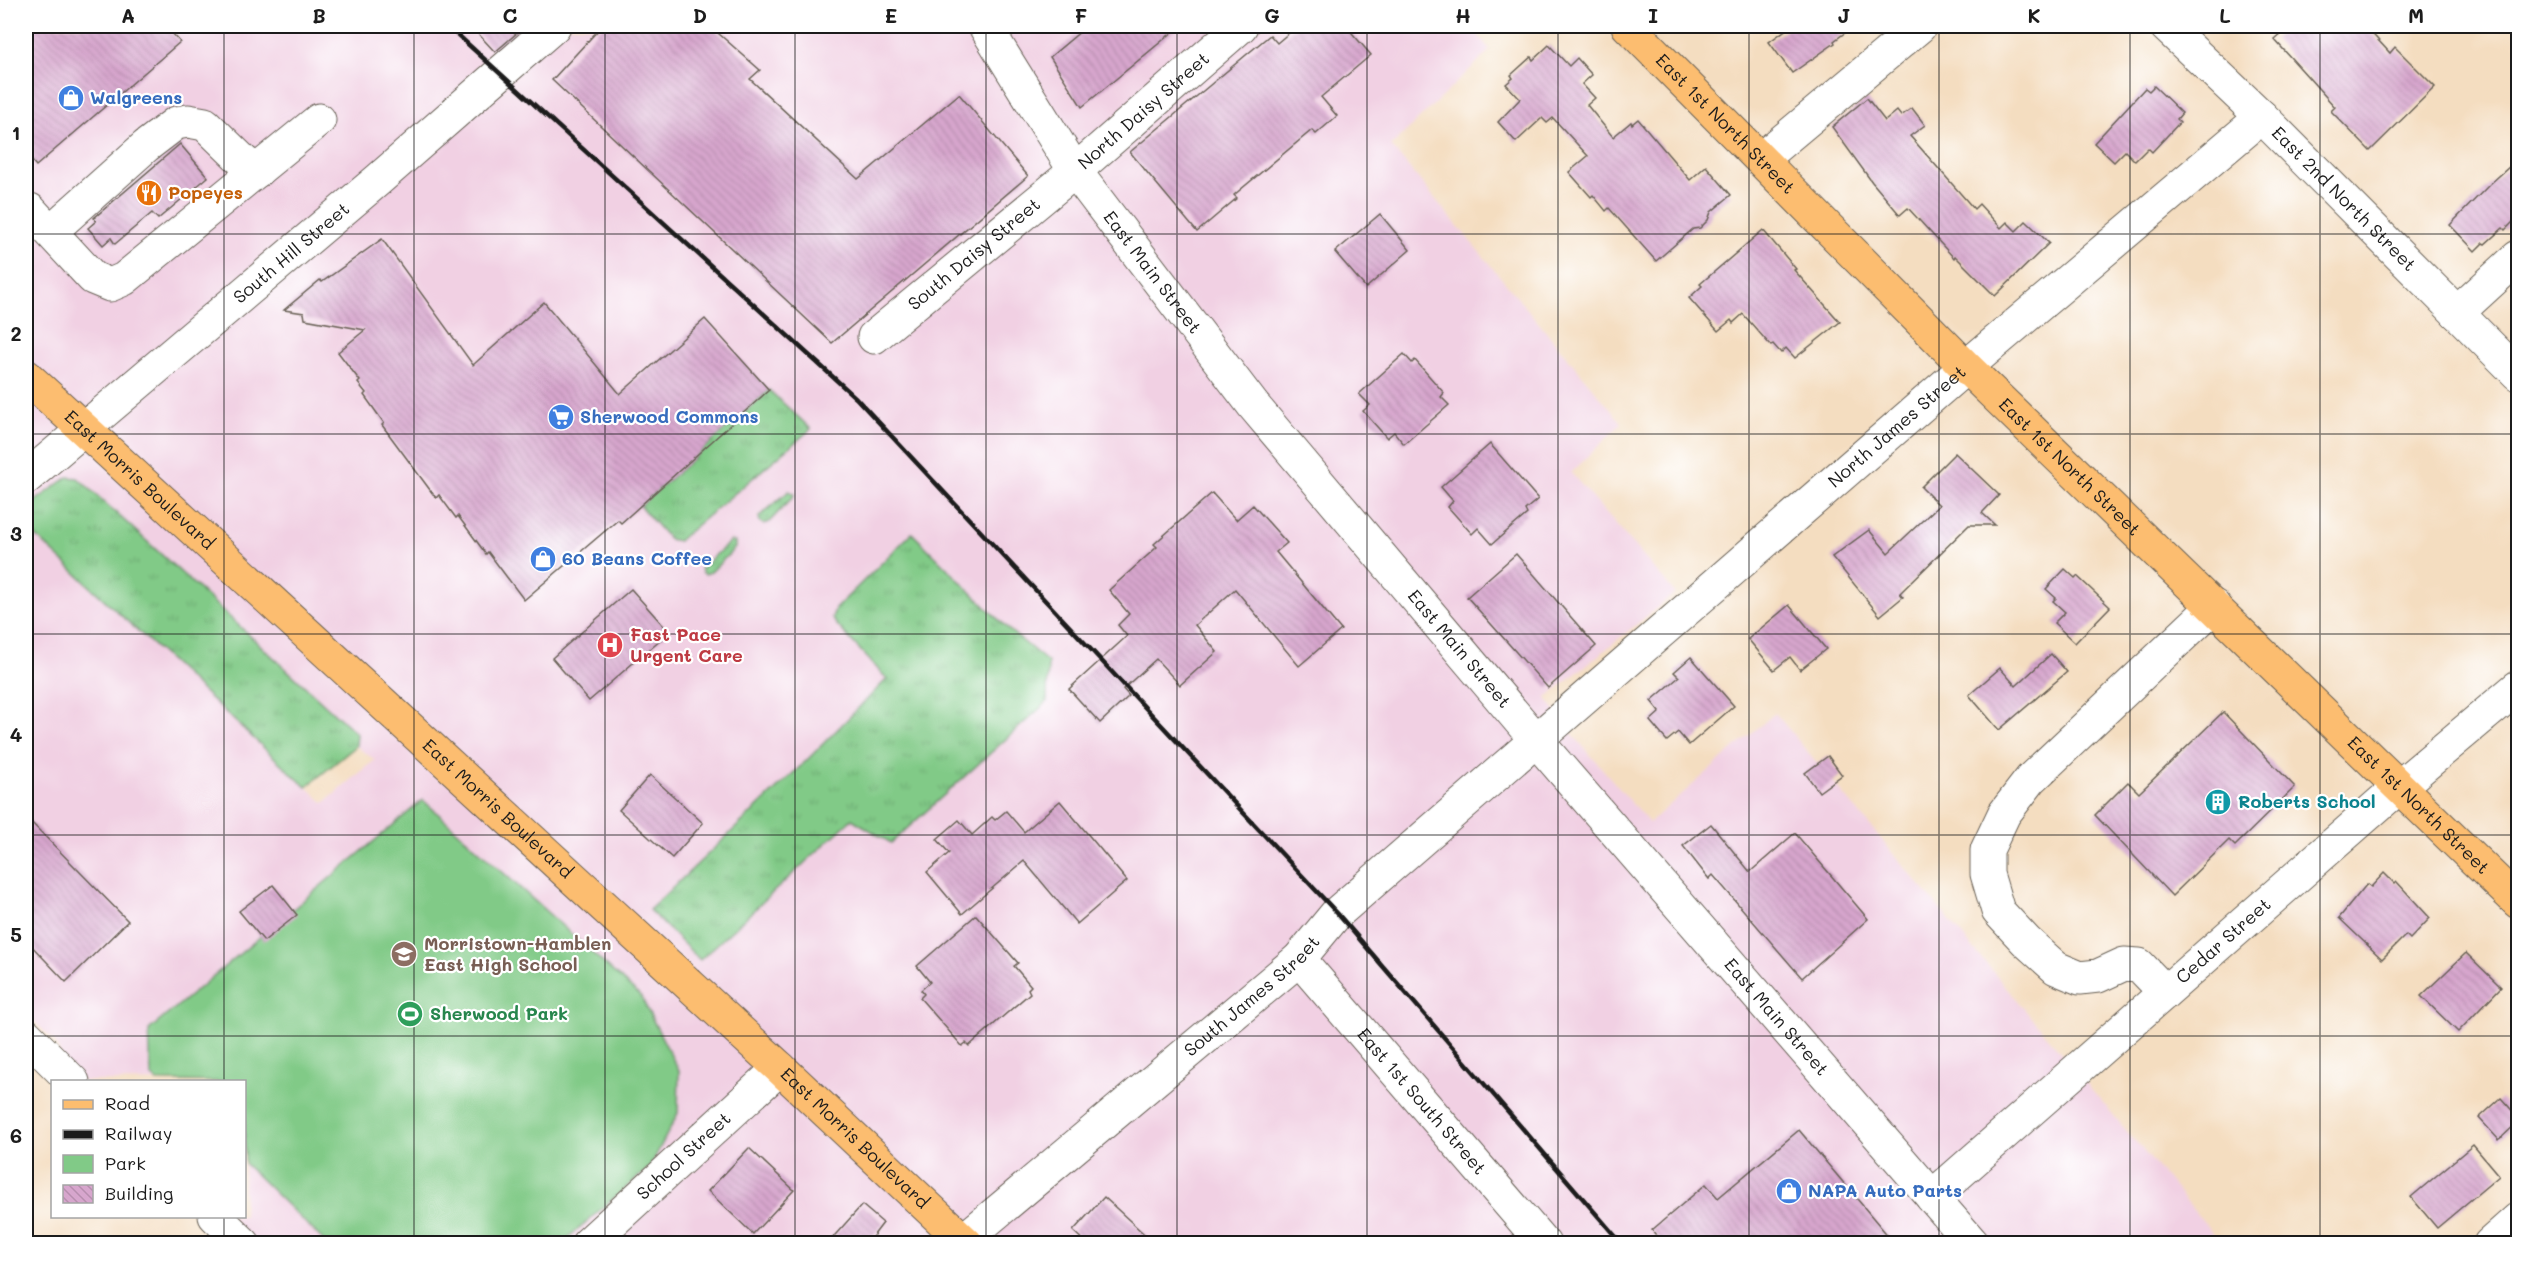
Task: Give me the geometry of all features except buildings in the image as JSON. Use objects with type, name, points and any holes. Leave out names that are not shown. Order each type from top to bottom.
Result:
[{"type":"main road","name":"East 1st North Street","points":[[1628,26],[1966,367],[2518,902]]},
{"type":"main road","name":"East Morris Boulevard","points":[[26,376],[82,430],[780,1068],[963,1242]]},
{"type":"street","name":"South Hill Street","points":[[26,478],[378,180],[554,26]]},
{"type":"street","name":"East Main Street","points":[[985,26],[1075,171],[1253,405],[1536,740],[1972,1244]]},
{"type":"street","name":"North Daisy Street","points":[[1075,171],[1241,26]]},
{"type":"street","points":[[1761,159],[1920,26]]},
{"type":"street","name":"East 2nd North Street","points":[[2166,26],[2262,117],[2518,374]]},
{"type":"street","name":"North James Street","points":[[1536,740],[1966,367],[2262,117]]},
{"type":"street","points":[[257,171],[244,162],[205,124],[188,121],[176,123],[40,220],[93,278],[110,285],[124,279],[257,171],[319,120]]},
{"type":"street","name":"South Daisy Street","points":[[874,337],[1075,171]]},
{"type":"street","points":[[2457,313],[2518,257]]},
{"type":"street","points":[[2165,992],[2139,965],[2124,964],[2098,976],[2080,978],[2056,968],[1998,911],[1987,874],[1987,849],[2004,814],[2031,779],[2214,606]]},
{"type":"street","name":"Cedar Street","points":[[1932,1197],[2400,786],[2518,687]]},
{"type":"street","name":"South James Street","points":[[963,1242],[1299,959],[1337,913],[1536,740]]},
{"type":"street","name":"East 1st South Street","points":[[1299,959],[1544,1244]]},
{"type":"street","points":[[31,1052],[70,1080]]},
{"type":"street","name":"School Street","points":[[588,1244],[780,1068]]},
{"type":"street","points":[[217,1218],[244,1244]]},
{"type":"street","points":[[2490,1244],[2518,1219]]},
{"type":"shaded area","points":[[26,26],[1471,26],[1490,50],[1391,146],[1622,423],[1571,473],[1675,593],[1546,698],[1569,730],[1649,823],[1775,713],[2221,1243],[244,1243],[216,1218],[246,1218],[246,1080],[73,1080],[55,1042],[26,1013]],"holes":[[[356,746],[375,760],[324,803],[307,787]]]},
{"type":"green space","points":[[769,390],[811,429],[678,541],[669,539],[640,506]]},
{"type":"green space","points":[[68,477],[78,478],[357,734],[356,746],[306,787],[26,527],[26,508]]},
{"type":"green space","points":[[789,491],[794,494],[793,497],[769,522],[763,524],[760,522],[759,517]]},
{"type":"green space","points":[[912,533],[1008,629],[1048,662],[1047,702],[891,843],[852,819],[700,960],[649,910],[806,761],[887,679],[832,618],[835,609]]},
{"type":"green space","points":[[731,541],[735,542],[735,548],[711,572],[705,574],[702,572],[701,568]]},
{"type":"green space","name":"Sherwood Park","points":[[423,800],[641,997],[679,1071],[678,1113],[650,1167],[562,1243],[326,1243],[246,1165],[246,1080],[156,1080],[151,1076],[149,1030]]},
{"type":"railway","points":[[448,26],[856,398],[1337,913],[1622,1244]]},
{"type":"place","name":"Walgreens","points":[[71,98]]},
{"type":"place","name":"Popeyes","points":[[149,193]]},
{"type":"place","name":"Sherwood Commons","points":[[561,417]]},
{"type":"place","name":"60 Beans Coffee","points":[[543,559]]},
{"type":"place","name":"Fast Pace Urgent Care","points":[[610,645]]},
{"type":"place","name":"Roberts School","points":[[2218,802]]},
{"type":"place","name":"Morristown-Hamblen East High School","points":[[404,954]]},
{"type":"place","name":"Sherwood Park","points":[[410,1014]]},
{"type":"place","name":"NAPA Auto Parts","points":[[1789,1191]]}]
